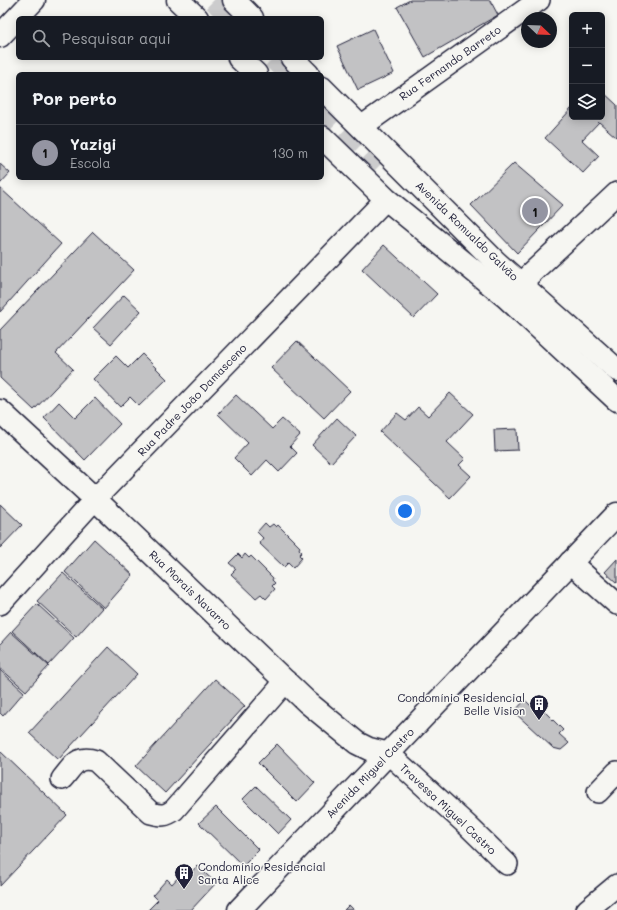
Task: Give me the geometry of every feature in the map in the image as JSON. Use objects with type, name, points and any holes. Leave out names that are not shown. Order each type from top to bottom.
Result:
[{"type":"main road","points":[[19,16],[34,0]]},
{"type":"main road","points":[[178,0],[195,16]]},
{"type":"main road","points":[[234,0],[250,16]]},
{"type":"main road","points":[[0,36],[16,19]]},
{"type":"main road","points":[[241,60],[254,72]]},
{"type":"main road","points":[[294,60],[306,72]]},
{"type":"main road","name":"Avenida Romualdo Galvão","points":[[324,90],[496,262],[513,290],[617,400]]},
{"type":"main road","name":"Avenida Romualdo Galvão","points":[[324,139],[386,199],[513,290],[617,370]]},
{"type":"main road","points":[[381,164],[474,246],[496,262]]},
{"type":"main road","name":"Rua Morais Navarro","points":[[0,411],[318,711],[358,743],[369,749],[388,754]]},
{"type":"main road","name":"Avenida Miguel Castro","points":[[240,910],[617,514]]},
{"type":"street","name":"Rua Fernando Barreto","points":[[361,127],[539,0]]},
{"type":"street","points":[[513,290],[617,193]]},
{"type":"street","name":"Rua Padre João Damasceno","points":[[0,604],[95,499],[386,199]]},
{"type":"street","points":[[570,562],[617,604]]},
{"type":"street","points":[[62,778],[78,760],[86,758],[96,761],[147,811],[159,816],[167,815],[174,810],[286,681]]},
{"type":"street","name":"Travessa Miguel Castro","points":[[388,754],[467,825],[507,864]]},
{"type":"street","points":[[598,792],[617,772]]},
{"type":"street","points":[[587,910],[617,885]]},
{"type":"building","points":[[410,0],[490,0],[498,15],[425,57],[397,7]]},
{"type":"building","points":[[373,29],[394,73],[358,90],[337,46]]},
{"type":"building","points":[[605,94],[617,105],[616,137],[599,122],[582,140],[599,156],[583,173],[545,138],[569,111],[569,120],[605,120]]},
{"type":"building","points":[[514,163],[563,205],[517,253],[471,205]]},
{"type":"building","points":[[0,164],[10,173],[0,184]]},
{"type":"building","points":[[0,188],[61,244],[0,312]]},
{"type":"building","points":[[93,232],[134,270],[56,353],[73,369],[34,410],[0,378],[0,330]]},
{"type":"building","points":[[384,245],[437,294],[414,318],[362,269]]},
{"type":"building","points":[[124,295],[141,311],[111,344],[93,328]]},
{"type":"building","points":[[297,341],[350,391],[324,418],[271,368]]},
{"type":"building","points":[[142,354],[167,379],[139,406],[130,397],[120,407],[93,379],[116,356],[128,368]]},
{"type":"building","points":[[450,393],[473,414],[447,442],[465,459],[459,465],[471,476],[450,498],[380,432],[397,413],[406,420],[418,407],[428,416]]},
{"type":"building","points":[[236,395],[272,429],[282,419],[300,435],[290,446],[297,453],[279,472],[267,460],[252,476],[234,458],[248,443],[218,414]]},
{"type":"building","points":[[95,398],[120,424],[85,460],[44,418],[59,402],[75,418]]},
{"type":"building","points":[[337,418],[356,436],[331,463],[312,445]]},
{"type":"building","points":[[517,429],[518,450],[495,451],[494,430]]},
{"type":"building","points":[[0,504],[22,525],[0,548]]},
{"type":"building","points":[[265,523],[269,527],[273,524],[276,527],[278,525],[300,547],[299,549],[302,552],[299,555],[302,558],[293,568],[288,563],[284,567],[259,543],[263,538],[257,532]]},
{"type":"building","points":[[94,539],[133,575],[104,608],[65,572]]},
{"type":"building","points":[[238,554],[242,558],[245,554],[249,558],[251,556],[273,578],[272,580],[275,583],[272,586],[275,589],[266,599],[261,594],[256,598],[231,574],[236,569],[229,563]]},
{"type":"building","points":[[617,559],[617,583],[605,572]]},
{"type":"building","points":[[63,573],[102,608],[76,637],[37,601]]},
{"type":"building","points":[[37,604],[74,638],[49,665],[12,631]]},
{"type":"building","points":[[11,632],[49,666],[26,691],[0,668],[0,644]]},
{"type":"building","points":[[108,647],[137,674],[58,760],[29,733]]},
{"type":"building","points":[[0,670],[24,692],[3,716],[0,713]]},
{"type":"building","points":[[215,679],[245,706],[165,793],[136,766]]},
{"type":"building","name":"Condomínio Residencial Belle Vision","points":[[525,700],[535,710],[539,706],[563,730],[559,734],[569,743],[561,750],[553,748],[514,712]]},
{"type":"building","points":[[277,744],[315,783],[297,802],[258,763]]},
{"type":"building","points":[[0,751],[67,815],[0,886]]},
{"type":"building","points":[[256,786],[291,820],[278,834],[243,799]]},
{"type":"building","points":[[216,807],[259,850],[243,866],[199,823]]},
{"type":"building","name":"Condomínio Residencial Santa Alice","points":[[197,866],[216,883],[191,910],[148,910],[158,900],[153,895],[167,879],[172,884],[183,872],[188,876]]},
{"type":"building","points":[[349,905],[354,910],[344,910]]},
{"type":"tunnel","points":[[214,0],[230,16]]},
{"type":"tunnel","points":[[275,60],[287,72]]},
{"type":"tunnel","points":[[324,108],[381,164]]},
{"type":"place","name":"Yazigi","points":[[535,211]]},
{"type":"place","name":"Condomínio Residencial Belle Vision","points":[[539,721]]},
{"type":"place","name":"Condomínio Residencial Santa Alice","points":[[184,890]]}]
